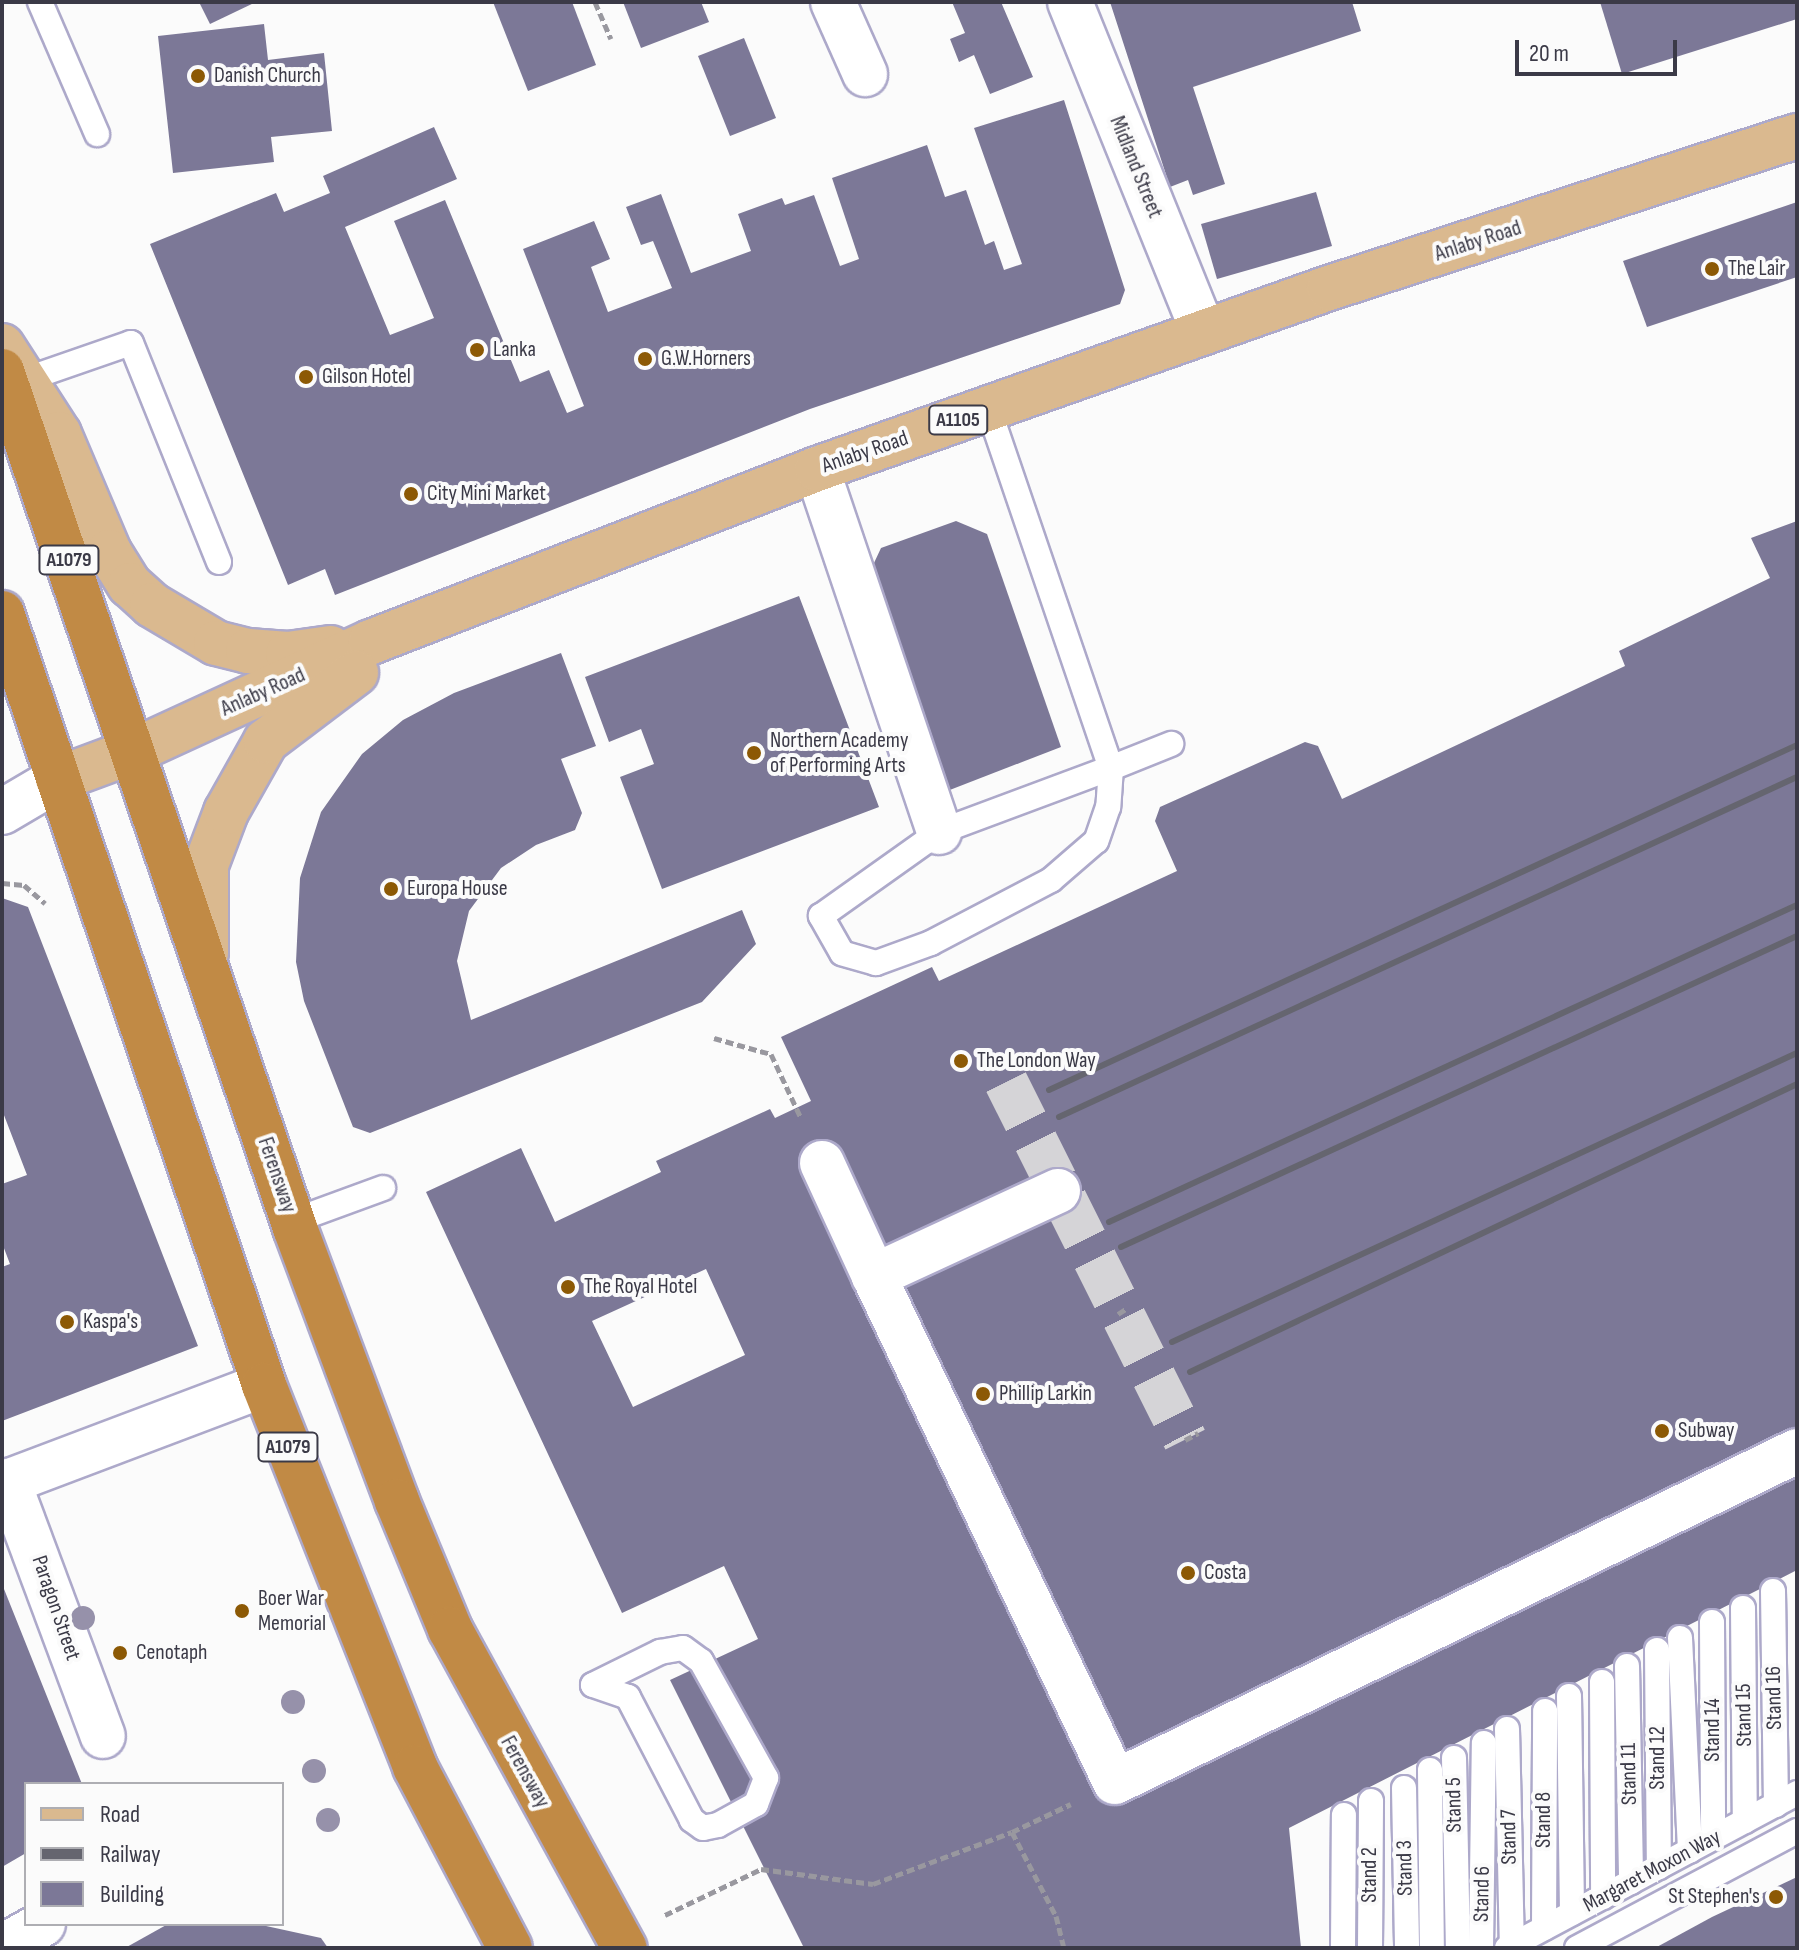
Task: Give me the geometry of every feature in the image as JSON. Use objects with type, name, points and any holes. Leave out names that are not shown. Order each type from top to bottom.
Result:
[{"type":"highway","name":"Ferensway","points":[[9,366],[293,1221],[450,1629],[622,1942]]},
{"type":"highway","name":"A1079","points":[[2,613],[264,1385],[415,1767],[510,1948]]},
{"type":"main road","name":"Anlaby Road","points":[[58,779],[136,750],[371,642],[817,469],[1203,332],[1797,136]]},
{"type":"main road","points":[[9,366],[59,434],[109,552],[130,585],[152,605],[216,643],[248,651],[288,654],[371,642]]},
{"type":"main road","points":[[207,965],[206,865],[226,812],[266,741],[326,692],[468,605]]},
{"type":"street","points":[[833,2],[865,74]]},
{"type":"street","name":"Midland Street","points":[[1070,2],[1203,332]]},
{"type":"street","points":[[817,469],[939,832]]},
{"type":"street","name":"Anlaby Road","points":[[2,812],[58,779]]},
{"type":"street","points":[[822,1163],[1115,1782],[1797,1451]]},
{"type":"street","points":[[874,1276],[1058,1191]]},
{"type":"street","points":[[14,1479],[264,1385]]},
{"type":"street","name":"Paragon Street","points":[[14,1479],[103,1736]]},
{"type":"street","points":[[2,1947],[39,1926]]},
{"type":"lane","points":[[40,2],[97,134]]},
{"type":"lane","points":[[9,366],[131,343],[219,562]]},
{"type":"lane","points":[[989,410],[1111,768],[1108,807],[1096,841],[1051,880],[931,943],[876,963],[842,953],[821,916],[939,832],[1111,768],[1171,744]]},
{"type":"lane","points":[[293,1221],[383,1188]]},
{"type":"lane","name":"Stand 16","points":[[1773,1591],[1786,1799]]},
{"type":"lane","name":"Stand 15","points":[[1743,1608],[1745,1821]]},
{"type":"lane","name":"Stand 14","points":[[1712,1622],[1713,1838]]},
{"type":"lane","points":[[1680,1638],[1690,1851]]},
{"type":"lane","points":[[683,1648],[701,1661],[766,1778],[764,1794],[718,1825],[703,1828],[692,1820],[628,1697],[593,1685],[660,1652],[683,1648]]},
{"type":"lane","name":"Stand 12","points":[[1657,1650],[1659,1867]]},
{"type":"lane","name":"Stand 11","points":[[1627,1666],[1631,1882]]},
{"type":"lane","points":[[1602,1682],[1603,1897]]},
{"type":"lane","points":[[1569,1696],[1572,1913]]},
{"type":"lane","name":"Stand 8","points":[[1544,1928],[1545,1711]]},
{"type":"lane","name":"Stand 7","points":[[1507,1729],[1509,1947]]},
{"type":"lane","name":"Stand 6","points":[[1481,1948],[1484,1743]]},
{"type":"lane","name":"Stand 5","points":[[1454,1758],[1458,1948]]},
{"type":"lane","points":[[1430,1770],[1432,1948]]},
{"type":"lane","name":"Stand 3","points":[[1404,1788],[1407,1948]]},
{"type":"lane","name":"Margaret Moxon Way","points":[[1509,1947],[1786,1799]]},
{"type":"lane","name":"Stand 2","points":[[1370,1948],[1371,1801]]},
{"type":"lane","points":[[1343,1948],[1344,1815]]},
{"type":"lane","name":"Margaret Moxon Way","points":[[1577,1948],[1797,1831]]},
{"type":"path","points":[[595,2],[611,39]]},
{"type":"path","points":[[714,1038],[771,1054],[796,1107]]},
{"type":"path","points":[[1118,1314],[1126,1309]]},
{"type":"path","points":[[1185,1440],[1198,1433]]},
{"type":"path","points":[[622,1942],[761,1869],[873,1884],[1012,1832],[1115,1782]]},
{"type":"path","points":[[1012,1832],[1056,1916],[1064,1948]]},
{"type":"building","points":[[199,2],[256,2],[210,24]]},
{"type":"building","points":[[493,2],[572,2],[596,65],[528,91]]},
{"type":"building","points":[[623,2],[701,2],[709,22],[641,48]]},
{"type":"building","points":[[952,2],[1001,2],[1033,77],[990,94],[974,55],[959,62],[950,39],[965,33]]},
{"type":"building","points":[[1110,2],[1352,2],[1361,31],[1193,87],[1225,184],[1193,195],[1188,180],[1170,187]]},
{"type":"building","points":[[1600,2],[1797,2],[1797,19],[1622,74]]},
{"type":"building","points":[[264,24],[268,60],[324,53],[332,131],[271,137],[274,162],[173,173],[158,36]]},
{"type":"building","points":[[744,38],[776,118],[730,136],[698,56]]},
{"type":"building","points":[[1064,100],[1125,290],[1120,304],[810,409],[335,595],[325,569],[288,585],[150,244],[276,193],[284,212],[330,193],[323,176],[434,127],[457,179],[345,227],[390,335],[434,318],[394,221],[445,200],[520,382],[549,370],[567,413],[584,406],[523,249],[594,221],[610,259],[591,267],[608,312],[672,288],[653,241],[641,245],[626,207],[661,194],[691,273],[751,251],[738,214],[782,198],[785,205],[814,195],[840,266],[859,259],[832,178],[927,145],[945,197],[966,190],[985,245],[994,241],[1004,270],[1022,264],[974,128]]},
{"type":"building","points":[[1316,192],[1332,246],[1217,279],[1201,224]]},
{"type":"building","name":"The Lair","points":[[1797,202],[1797,277],[1647,327],[1623,261]]},
{"type":"building","points":[[956,521],[987,534],[1061,747],[942,793],[866,580],[881,548]]},
{"type":"building","points":[[1797,521],[1797,1570],[1289,1828],[1301,1948],[804,1948],[670,1680],[758,1639],[724,1566],[622,1613],[426,1192],[521,1148],[555,1222],[661,1172],[656,1161],[770,1109],[775,1118],[811,1101],[781,1037],[932,967],[939,981],[1177,871],[1155,821],[1160,807],[1305,742],[1318,746],[1342,799],[1625,666],[1619,651],[1770,578],[1751,538]],"holes":[[[706,1269],[745,1355],[633,1407],[592,1321]]]},
{"type":"building","name":"Northern Academy of Performing Arts","points":[[799,596],[879,807],[662,889],[620,777],[654,764],[641,729],[609,742],[585,677]]},
{"type":"building","name":"Europa House","points":[[561,653],[596,746],[561,759],[582,813],[575,830],[536,845],[501,868],[469,911],[457,961],[471,1020],[742,910],[756,944],[702,1002],[370,1133],[353,1127],[304,1001],[296,962],[300,878],[321,812],[362,754],[403,720],[454,693]]},
{"type":"building","points":[[2,898],[28,907],[198,1346],[2,1421],[2,1267],[10,1264],[2,1243],[2,1184],[27,1175],[2,1110]]},
{"type":"building","points":[[2,1584],[81,1782],[24,1782],[24,1854],[2,1867]]},
{"type":"building","name":"St Stephen's","points":[[1797,1877],[1797,1948],[1655,1948],[1712,1917]]},
{"type":"building","points":[[164,1926],[266,1926],[321,1938],[328,1948],[125,1948]]},
{"type":"tunnel","points":[[1006,1082],[1185,1440]]},
{"type":"railway","points":[[1049,1090],[1797,745]]},
{"type":"railway","points":[[1059,1117],[1797,777]]},
{"type":"railway","points":[[1109,1222],[1797,905]]},
{"type":"railway","points":[[1121,1247],[1797,936]]},
{"type":"railway","points":[[1172,1342],[1797,1053]]},
{"type":"railway","points":[[1190,1372],[1797,1084]]},
{"type":"place","name":"Danish Church","points":[[198,76]]},
{"type":"place","name":"The Lair","points":[[1712,269]]},
{"type":"place","name":"Lanka","points":[[477,350]]},
{"type":"place","name":"G.W.Horners","points":[[645,359]]},
{"type":"place","name":"Gilson Hotel","points":[[306,377]]},
{"type":"place","name":"City Mini Market","points":[[411,494]]},
{"type":"place","name":"Northern Academy of Performing Arts","points":[[754,753]]},
{"type":"place","name":"Europa House","points":[[391,889]]},
{"type":"place","name":"The London Way","points":[[961,1061]]},
{"type":"place","name":"The Royal Hotel","points":[[568,1287]]},
{"type":"place","name":"Kaspa's","points":[[67,1322]]},
{"type":"place","name":"Phillip Larkin","points":[[983,1394]]},
{"type":"place","name":"Subway","points":[[1662,1431]]},
{"type":"place","name":"Costa","points":[[1188,1573]]},
{"type":"place","name":"Boer War Memorial","points":[[242,1611]]},
{"type":"place","name":"Cenotaph","points":[[120,1653]]},
{"type":"place","name":"St Stephen's","points":[[1776,1897]]}]
